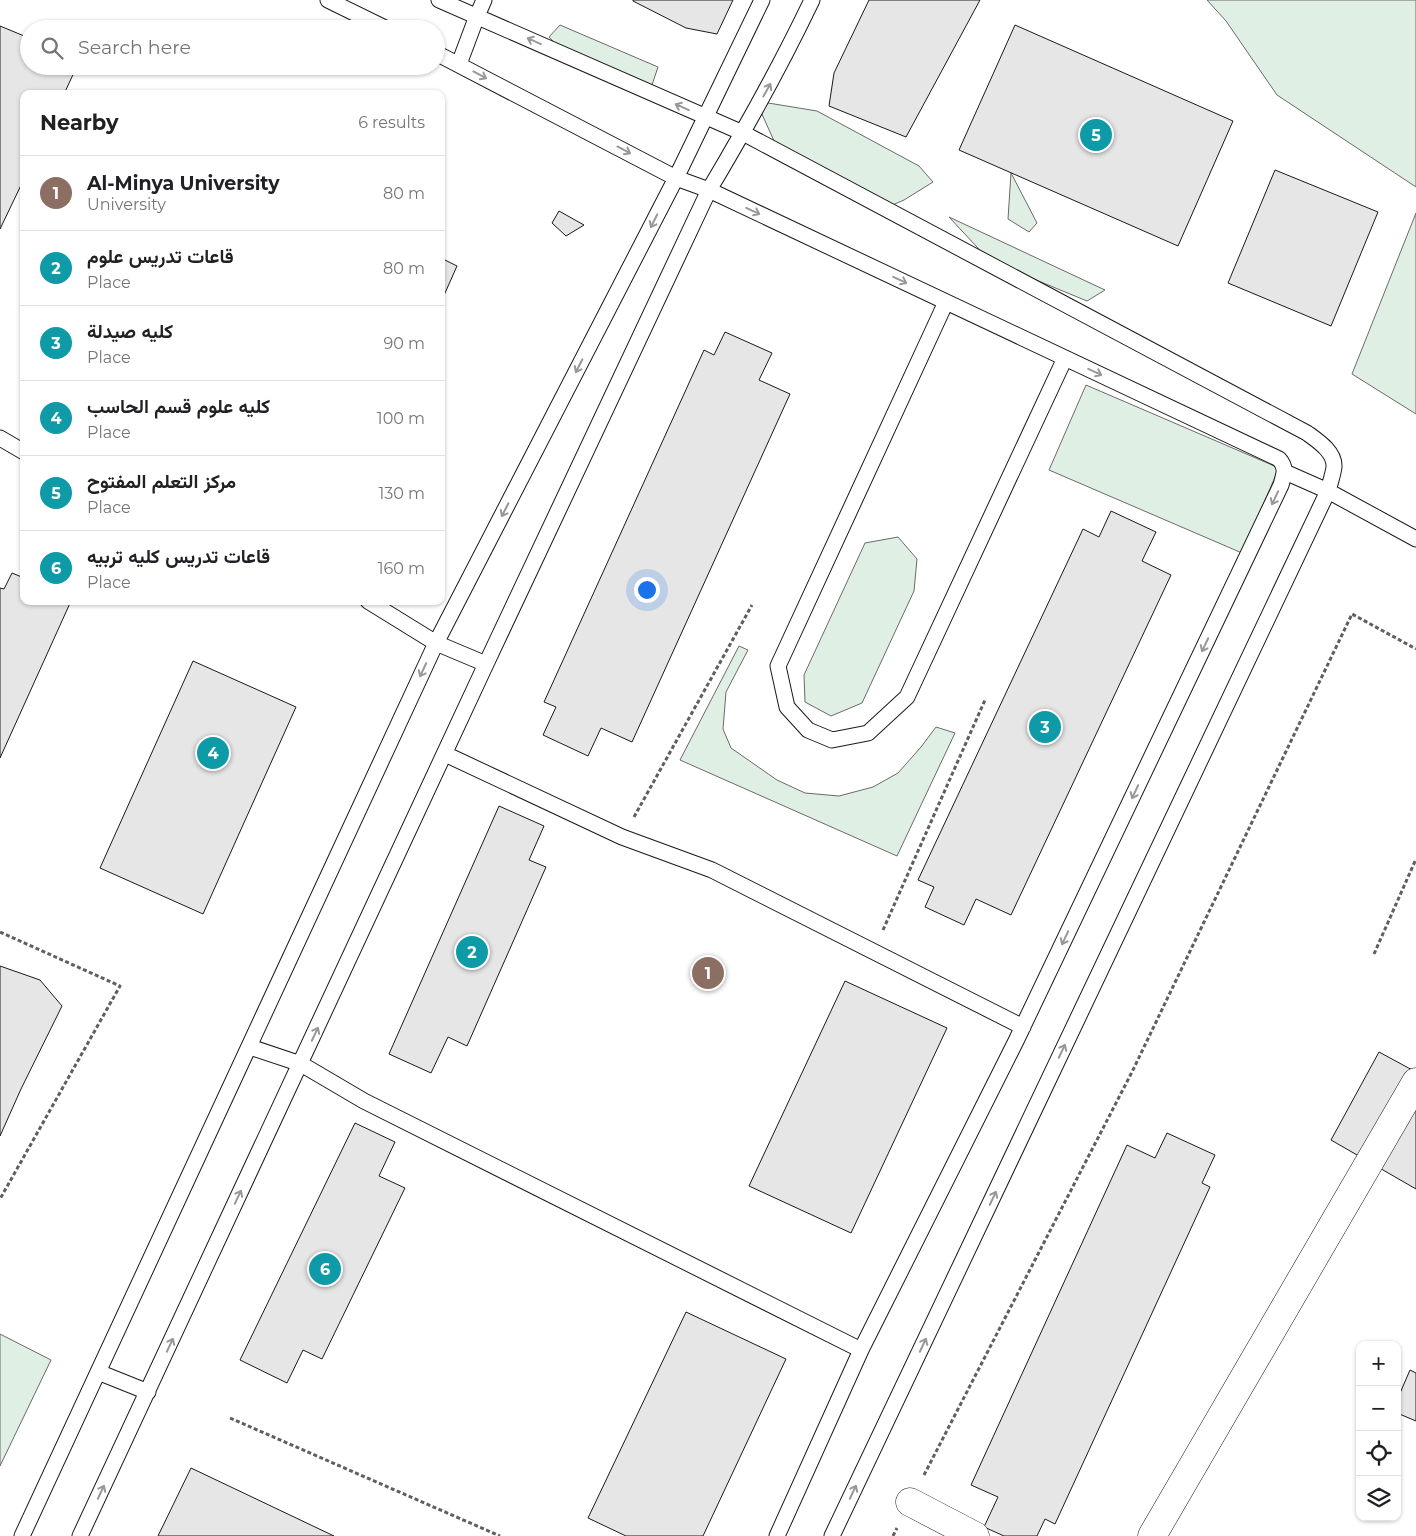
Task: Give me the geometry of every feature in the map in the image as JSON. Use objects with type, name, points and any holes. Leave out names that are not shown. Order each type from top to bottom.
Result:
[{"type":"street","points":[[1152,1536],[1416,1082]]},
{"type":"street","points":[[910,1502],[975,1536]]},
{"type":"lane","points":[[328,0],[369,20]]},
{"type":"lane","points":[[439,0],[744,133],[1307,433],[1322,444],[1330,453],[1335,465],[1328,491],[832,1536]]},
{"type":"lane","points":[[459,64],[484,0]]},
{"type":"lane","points":[[22,1536],[436,643],[676,178],[762,0]]},
{"type":"lane","points":[[80,1536],[709,190],[744,133],[782,63],[812,0]]},
{"type":"lane","points":[[445,57],[676,178],[709,190],[1279,459],[1284,464],[1285,472],[1277,494],[1022,1027],[861,1350],[777,1536]]},
{"type":"lane","points":[[946,302],[778,666],[787,707],[808,730],[832,740],[868,733],[907,697],[1065,358]]},
{"type":"lane","points":[[0,438],[20,450]]},
{"type":"lane","points":[[1285,472],[1328,491],[1416,538]]},
{"type":"lane","points":[[374,605],[436,643],[486,664]]},
{"type":"lane","points":[[445,754],[622,837],[712,870],[1022,1027]]},
{"type":"lane","points":[[250,1047],[301,1064],[364,1101],[861,1350]]},
{"type":"lane","points":[[98,1372],[148,1392]]},
{"type":"path","points":[[622,837],[752,606]]},
{"type":"path","points":[[892,1536],[1132,1072],[1352,614],[1416,649]]},
{"type":"path","points":[[874,951],[984,700]]},
{"type":"path","points":[[1374,954],[1416,859]]},
{"type":"path","points":[[0,932],[120,986],[0,1199]]},
{"type":"path","points":[[230,1418],[500,1536]]},
{"type":"green space","points":[[1207,0],[1416,0],[1416,187],[1277,95],[1226,21]]},
{"type":"green space","points":[[560,25],[658,67],[649,94],[567,55],[549,37]]},
{"type":"green space","points":[[756,101],[817,111],[919,166],[933,182],[904,200],[881,210],[784,163]]},
{"type":"green space","points":[[1011,173],[1037,223],[1029,232],[1008,219]]},
{"type":"green space","points":[[1416,213],[1416,414],[1352,374]]},
{"type":"green space","points":[[949,217],[1105,290],[1087,301],[990,261]]},
{"type":"green space","points":[[1086,385],[1279,468],[1242,553],[1049,470]]},
{"type":"green space","points":[[898,537],[917,559],[914,591],[862,703],[831,716],[805,702],[804,675],[865,543]]},
{"type":"green space","points":[[739,646],[748,650],[726,692],[723,729],[731,748],[777,780],[805,793],[839,796],[873,787],[898,773],[936,727],[955,733],[897,856],[680,760]]},
{"type":"green space","points":[[0,1334],[51,1360],[0,1466]]},
{"type":"building","points":[[633,0],[733,0],[717,34],[686,28]]},
{"type":"building","points":[[869,0],[980,0],[906,137],[829,106],[834,73]]},
{"type":"building","points":[[1015,25],[1233,121],[1178,246],[959,150]]},
{"type":"building","points":[[0,26],[20,34],[20,75],[73,75],[66,90],[20,90],[20,187],[0,229]]},
{"type":"building","points":[[1275,170],[1378,212],[1331,326],[1228,283]]},
{"type":"building","points":[[559,211],[584,225],[566,236],[552,223]]},
{"type":"building","points":[[445,260],[457,266],[445,293]]},
{"type":"building","points":[[725,332],[772,353],[759,380],[790,394],[632,742],[601,728],[588,756],[543,735],[556,707],[544,702],[704,350],[714,355]]},
{"type":"building","points":[[1111,511],[1156,532],[1142,561],[1171,575],[1011,915],[976,899],[964,925],[925,907],[934,887],[918,880],[1083,529],[1099,537]]},
{"type":"building","points":[[12,573],[20,576],[20,605],[69,605],[0,758],[0,588],[4,589]]},
{"type":"building","points":[[193,661],[296,707],[203,914],[100,868]]},
{"type":"building","points":[[499,806],[544,826],[529,860],[546,867],[467,1046],[448,1037],[431,1073],[389,1054]]},
{"type":"building","points":[[0,966],[40,980],[62,1006],[0,1136]]},
{"type":"building","points":[[845,981],[947,1028],[851,1233],[749,1186]]},
{"type":"building","points":[[1379,1052],[1416,1072],[1416,1189],[1331,1140]]},
{"type":"building","points":[[355,1123],[395,1142],[379,1176],[405,1188],[322,1359],[303,1350],[287,1383],[240,1360]]},
{"type":"building","points":[[1167,1133],[1215,1155],[1202,1183],[1210,1187],[1055,1524],[1045,1519],[1037,1536],[1004,1536],[984,1527],[998,1497],[971,1485],[1127,1145],[1155,1158]]},
{"type":"building","points":[[686,1312],[786,1359],[703,1536],[626,1536],[588,1518]]},
{"type":"building","points":[[1410,1370],[1416,1373],[1416,1421],[1401,1415],[1401,1391]]},
{"type":"building","points":[[191,1468],[334,1536],[158,1536]]},
{"type":"place","name":"مركز التعلم المفتوح","points":[[1096,135]]},
{"type":"place","name":"كليه صيدلة","points":[[1045,727]]},
{"type":"place","name":"كليه علوم قسم الحاسب","points":[[213,753]]},
{"type":"place","name":"قاعات تدريس علوم","points":[[472,952]]},
{"type":"place","name":"Al-Minya University","points":[[708,973]]},
{"type":"place","name":"قاعات تدريس كليه تربيه","points":[[325,1269]]}]
